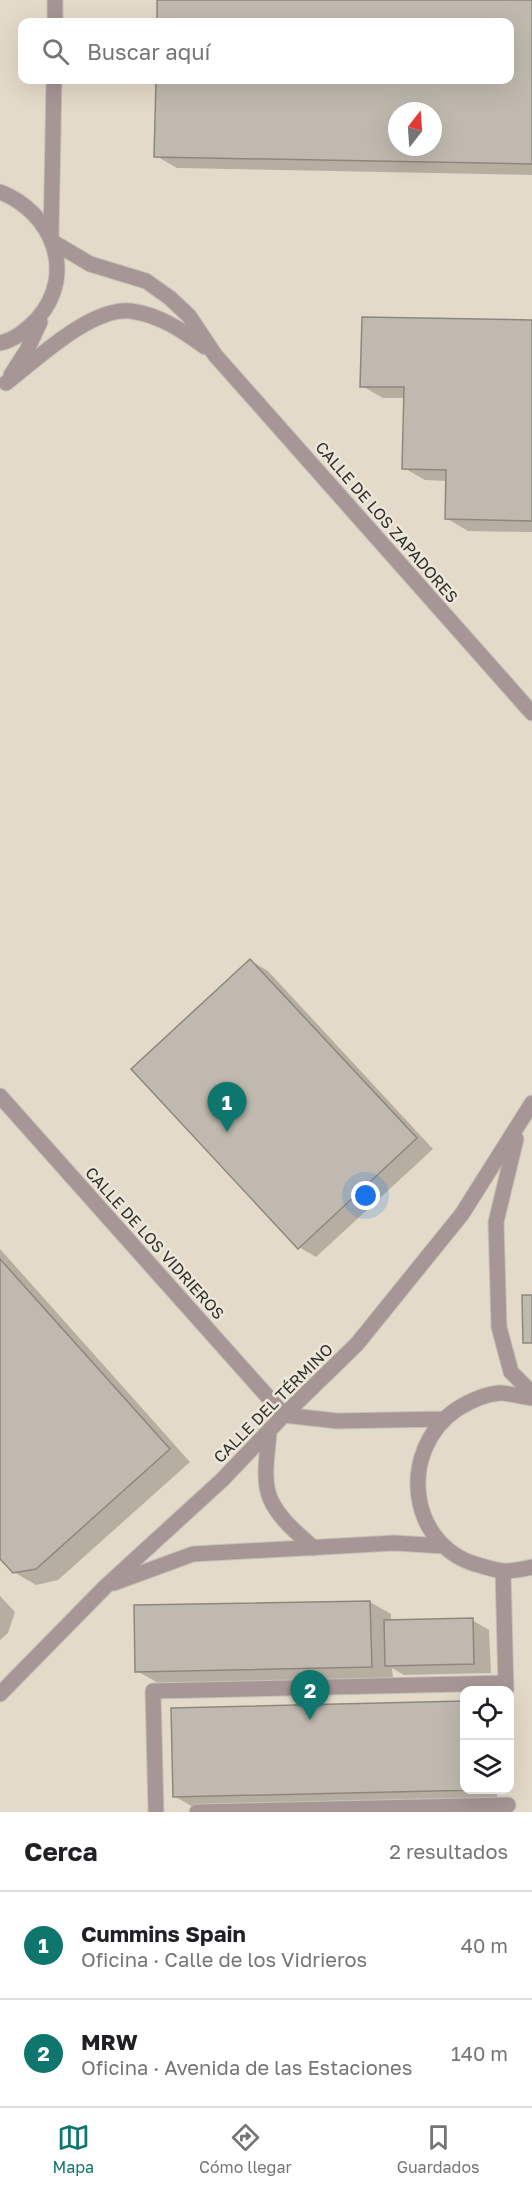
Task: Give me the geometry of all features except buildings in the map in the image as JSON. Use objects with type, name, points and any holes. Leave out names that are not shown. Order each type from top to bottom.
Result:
[{"type":"street","points":[[55,0],[55,18]]},
{"type":"street","points":[[3,386],[27,350],[45,310],[55,277],[57,265],[52,240],[54,84]]},
{"type":"street","points":[[0,192],[17,199],[37,215],[52,240]]},
{"type":"street","name":"CALLE DE LOS ZAPADORES","points":[[52,240],[90,264],[146,281],[170,298],[189,316],[215,355],[532,713]]},
{"type":"street","points":[[0,343],[28,329],[45,310]]},
{"type":"street","name":"CALLE DE LOS ZAPADORES","points":[[3,386],[71,334],[102,315],[130,311],[154,317],[178,328],[215,355]]},
{"type":"street","name":"CALLE DE LOS VIDRIEROS","points":[[0,1096],[284,1414]]},
{"type":"street","name":"CALLE DEL TÉRMINO","points":[[0,1694],[106,1586],[222,1480],[284,1414],[357,1344],[462,1214],[532,1103]]},
{"type":"street","points":[[519,1126],[496,1222],[499,1327],[511,1372],[532,1393]]},
{"type":"street","points":[[532,1398],[500,1393],[470,1400],[443,1419],[423,1448],[417,1485],[423,1515],[444,1546],[469,1563],[503,1571],[532,1567]]},
{"type":"street","points":[[284,1414],[337,1421],[443,1419]]},
{"type":"street","points":[[268,1432],[267,1469],[270,1498],[289,1526],[314,1548]]},
{"type":"street","points":[[106,1586],[193,1554],[419,1542],[444,1546]]},
{"type":"street","points":[[503,1571],[506,1686]]},
{"type":"street","points":[[156,1812],[153,1691],[460,1688]]},
{"type":"street","points":[[197,1812],[508,1802]]},
{"type":"shaded area","points":[[0,0],[532,0],[532,1812],[0,1812]]},
{"type":"place","name":"Cummins Spain","points":[[227,1132]]},
{"type":"place","name":"MRW","points":[[310,1720]]}]
